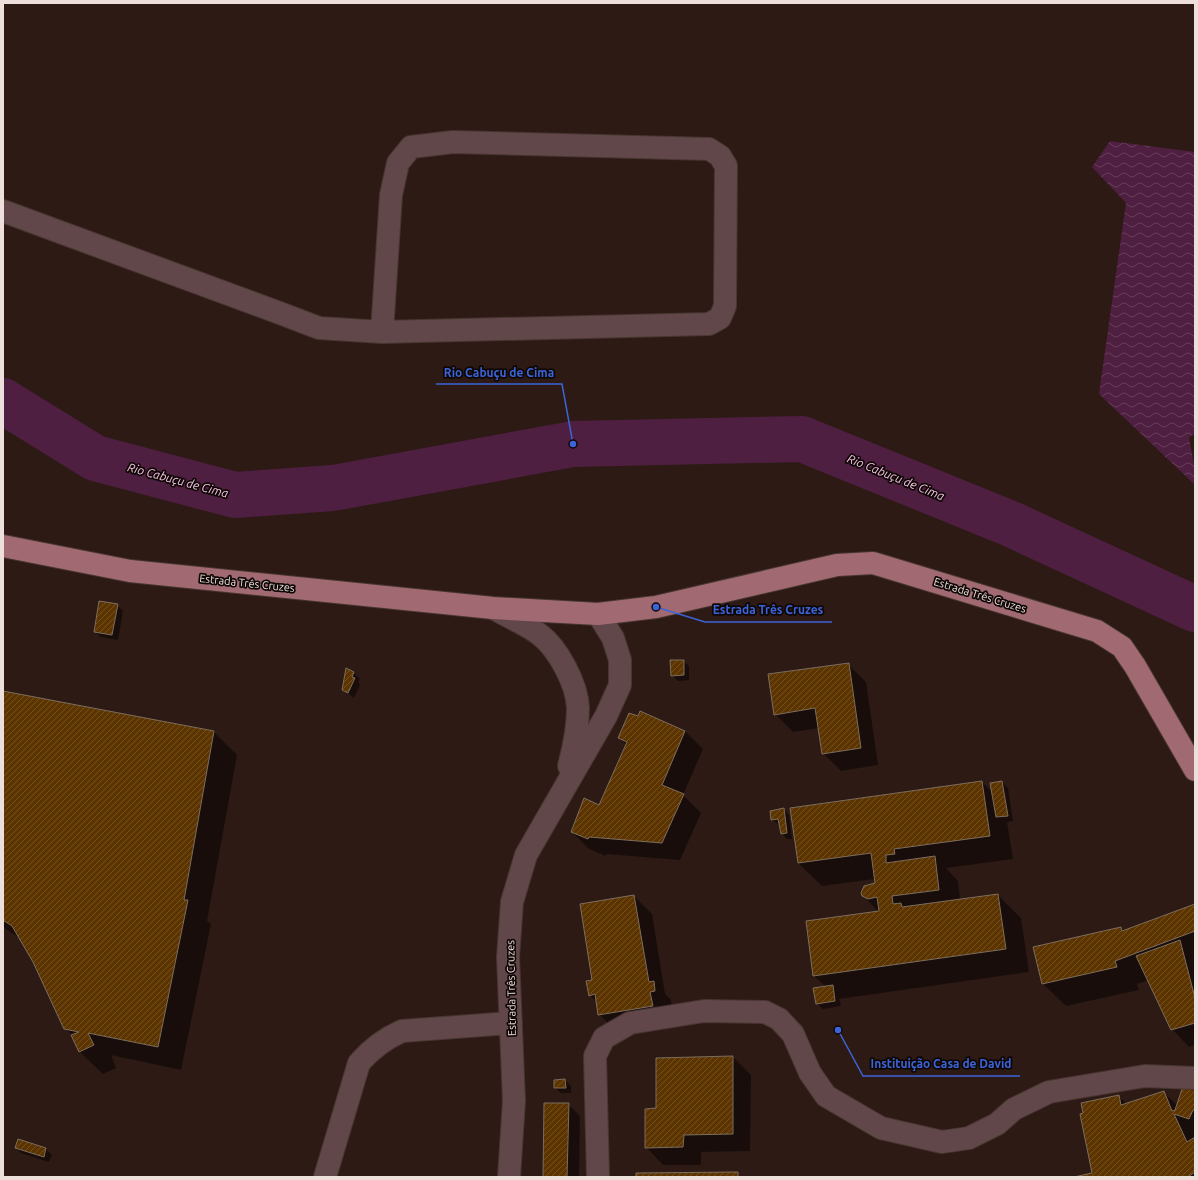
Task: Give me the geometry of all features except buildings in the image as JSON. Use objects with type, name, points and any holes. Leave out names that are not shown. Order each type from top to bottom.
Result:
[{"type":"main road","name":"Estrada Três Cruzes","points":[[3,546],[130,571],[493,608],[598,614],[656,607],[837,565],[873,563],[1089,629],[1103,635],[1122,647],[1135,666],[1195,770]]},
{"type":"street","points":[[3,211],[319,328],[382,332],[709,324],[720,318],[725,306],[726,166],[720,156],[709,149],[453,142],[411,147],[398,162],[391,195],[382,332]]},
{"type":"street","name":"Estrada Três Cruzes","points":[[493,608],[539,634],[558,654],[569,676],[578,707],[576,740],[564,787]]},
{"type":"street","name":"Estrada Três Cruzes","points":[[509,1177],[514,1101],[508,957],[512,902],[526,854],[606,716],[620,685],[620,660],[613,638],[598,614]]},
{"type":"street","points":[[598,1177],[595,1056],[604,1038],[630,1023],[704,1011],[766,1012],[779,1019],[794,1034],[810,1073],[826,1096],[881,1128],[942,1142],[969,1138],[997,1124],[1014,1109],[1049,1092],[1145,1076],[1195,1078]]},
{"type":"street","points":[[325,1177],[359,1063],[371,1049],[386,1038],[402,1031],[511,1023]]},
{"type":"water","points":[[1110,141],[1195,152],[1195,434],[1189,437],[1195,471],[1195,485],[1099,394],[1126,203],[1092,167]]},
{"type":"waterway","name":"Rio Cabuçu de Cima","points":[[3,401],[95,458],[235,495],[333,488],[573,444],[802,439],[1011,524],[1195,609]]},
{"type":"place","name":"Rio Cabuçu de Cima","points":[[573,444]]},
{"type":"place","name":"Estrada Três Cruzes","points":[[656,607]]},
{"type":"place","name":"Instituição Casa de David","points":[[838,1030]]}]
